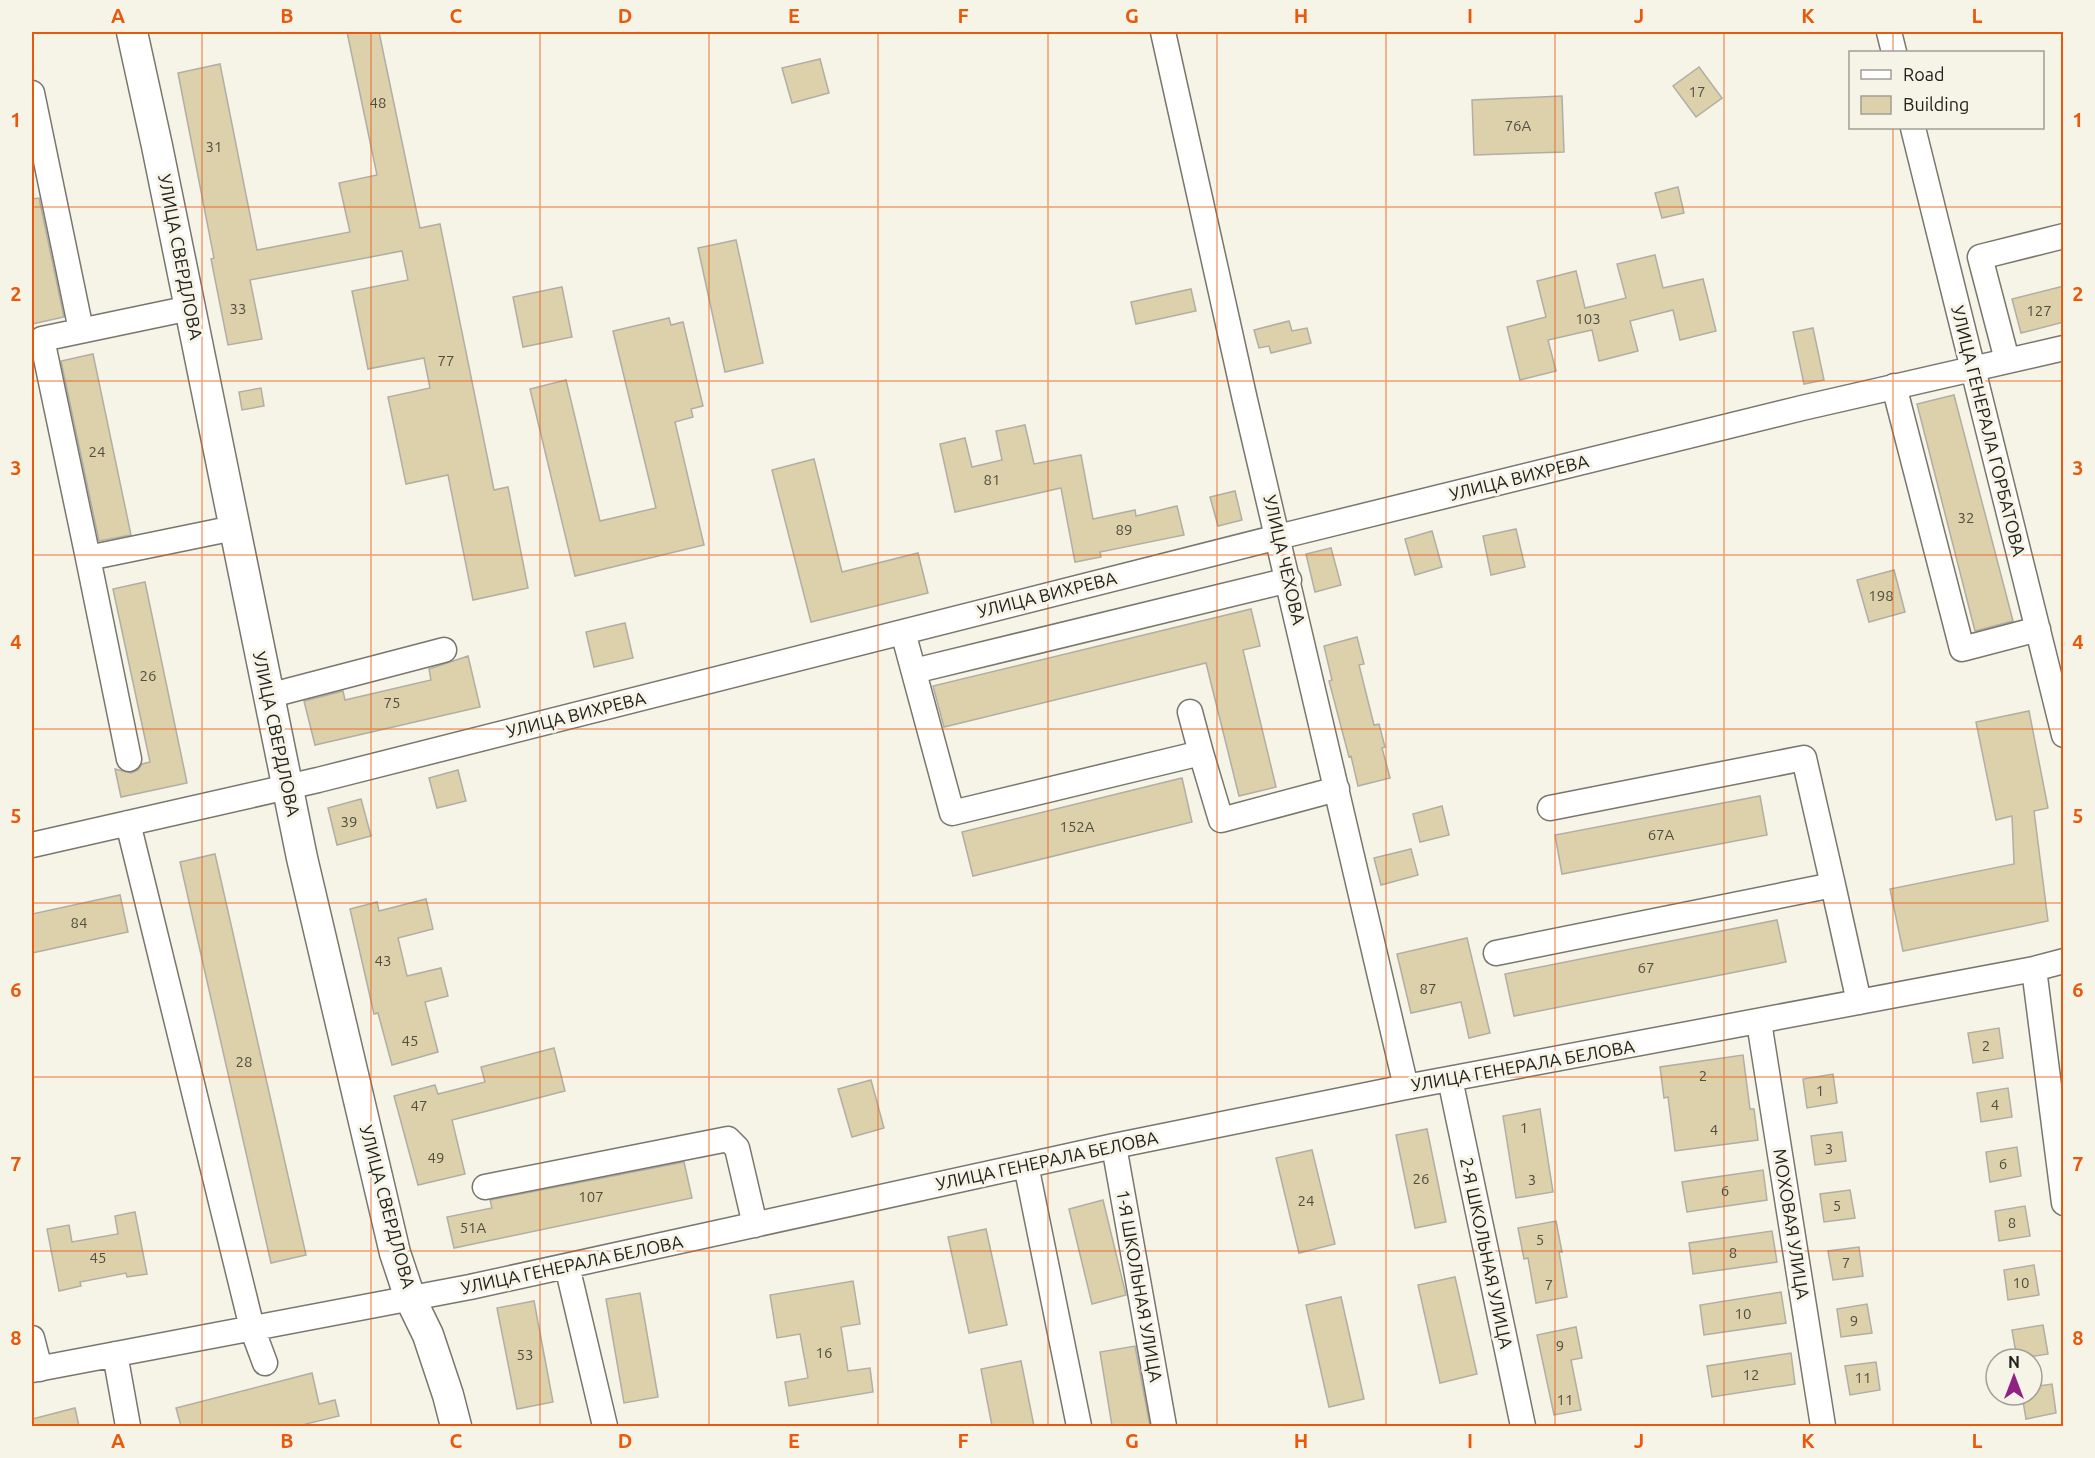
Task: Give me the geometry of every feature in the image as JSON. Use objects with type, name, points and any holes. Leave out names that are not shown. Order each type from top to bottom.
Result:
[{"type":"main road","name":"УЛИЦА СВЕРДЛОВА","points":[[132,32],[287,788],[392,1241],[411,1298],[428,1335],[456,1426]]},
{"type":"street","name":"УЛИЦА ЧЕХОВА","points":[[1163,32],[1245,400],[1406,1087]]},
{"type":"street","points":[[1889,32],[1894,51]]},
{"type":"street","points":[[32,93],[81,330]]},
{"type":"street","name":"УЛИЦА ГЕНЕРАЛА ГОРБАТОВА","points":[[1913,129],[2064,735]]},
{"type":"street","points":[[2007,360],[1980,257],[2064,236]]},
{"type":"street","points":[[129,759],[87,558],[37,340],[190,308]]},
{"type":"street","name":"УЛИЦА ВИХРЕВА","points":[[32,845],[287,788],[1278,537],[1894,386],[2064,348]]},
{"type":"street","points":[[1894,386],[1962,649],[2038,629]]},
{"type":"street","points":[[87,558],[234,528]]},
{"type":"street","points":[[914,671],[1288,580]]},
{"type":"street","points":[[903,632],[952,813],[1201,753]]},
{"type":"street","points":[[268,696],[444,650]]},
{"type":"street","points":[[1190,712],[1221,820],[1337,789]]},
{"type":"street","points":[[1550,808],[1804,758],[1859,1002]]},
{"type":"street","points":[[128,823],[252,1328],[265,1363]]},
{"type":"street","points":[[1496,953],[1833,885]]},
{"type":"street","name":"УЛИЦА ГЕНЕРАЛА БЕЛОВА","points":[[36,1370],[470,1287],[1114,1146],[1406,1087],[1759,1022],[2034,969],[2064,961]]},
{"type":"street","points":[[2034,969],[2064,1203]]},
{"type":"street","name":"МОХОВАЯ УЛИЦА","points":[[1759,1022],[1823,1426]]},
{"type":"street","name":"2-Я ШКОЛЬНАЯ УЛИЦА","points":[[1450,1079],[1523,1426]]},
{"type":"street","points":[[485,1187],[728,1139],[737,1148],[754,1225]]},
{"type":"street","name":"1-Я ШКОЛЬНАЯ УЛИЦА","points":[[1114,1146],[1164,1426]]},
{"type":"street","points":[[1026,1165],[1078,1426]]},
{"type":"street","points":[[567,1266],[605,1426]]},
{"type":"street","points":[[32,1338],[36,1370]]},
{"type":"street","points":[[115,1354],[128,1426]]},
{"type":"building","points":[[347,32],[379,32],[420,228],[440,224],[494,490],[508,487],[528,588],[473,600],[448,475],[406,484],[388,397],[430,388],[424,358],[368,369],[352,291],[408,280],[402,251],[250,280],[262,339],[228,345],[211,259],[214,258],[178,73],[220,64],[257,250],[350,232],[339,183],[377,175]]},
{"type":"building","points":[[820,59],[829,93],[792,103],[782,68]]},
{"type":"building","points":[[1699,67],[1722,98],[1696,117],[1673,86]]},
{"type":"building","points":[[1562,96],[1564,152],[1474,155],[1472,100]]},
{"type":"building","points":[[1678,187],[1684,213],[1662,218],[1655,193]]},
{"type":"building","points":[[39,198],[64,317],[32,324],[32,199]]},
{"type":"building","points":[[736,240],[763,363],[725,372],[698,248]]},
{"type":"building","points":[[1655,255],[1663,288],[1703,279],[1716,331],[1680,340],[1673,310],[1630,321],[1638,351],[1599,361],[1592,330],[1548,340],[1556,371],[1520,380],[1507,327],[1546,317],[1537,281],[1576,271],[1585,308],[1626,298],[1617,264]]},
{"type":"building","points":[[2064,286],[2064,322],[2021,333],[2012,299]]},
{"type":"building","points":[[562,287],[572,337],[523,347],[513,297]]},
{"type":"building","points":[[1191,289],[1196,311],[1136,324],[1131,302]]},
{"type":"building","points":[[669,318],[671,325],[683,322],[703,406],[691,409],[693,417],[675,422],[704,545],[575,576],[530,389],[566,380],[600,521],[656,508],[613,331]]},
{"type":"building","points":[[1289,321],[1292,331],[1307,328],[1311,343],[1271,353],[1269,346],[1259,348],[1254,330]]},
{"type":"building","points":[[1813,328],[1824,380],[1804,384],[1793,332]]},
{"type":"building","points":[[93,354],[131,535],[99,541],[61,361]]},
{"type":"building","points":[[261,388],[264,406],[242,410],[239,392]]},
{"type":"building","points":[[1954,395],[2013,621],[1975,631],[1917,404]]},
{"type":"building","points":[[1025,425],[1034,464],[1081,455],[1093,519],[1135,510],[1136,516],[1177,506],[1184,535],[1100,552],[1101,557],[1075,562],[1061,488],[955,512],[940,444],[965,438],[972,467],[1002,460],[996,431]]},
{"type":"building","points":[[814,459],[842,572],[918,553],[928,593],[811,622],[772,470]]},
{"type":"building","points":[[1235,491],[1242,520],[1218,526],[1210,497]]},
{"type":"building","points":[[1516,529],[1525,567],[1491,575],[1483,536]]},
{"type":"building","points":[[1432,531],[1442,567],[1415,575],[1405,539]]},
{"type":"building","points":[[1331,548],[1341,585],[1315,592],[1306,554]]},
{"type":"building","points":[[1894,570],[1905,612],[1869,622],[1857,580]]},
{"type":"building","points":[[145,582],[187,783],[121,797],[115,769],[131,773],[138,770],[142,764],[150,762],[113,589]]},
{"type":"building","points":[[1251,609],[1260,646],[1243,650],[1276,787],[1239,796],[1206,663],[944,727],[933,686]]},
{"type":"building","points":[[625,623],[633,658],[594,667],[586,632]]},
{"type":"building","points":[[1357,637],[1364,664],[1359,665],[1374,725],[1379,724],[1385,747],[1382,748],[1390,778],[1358,786],[1329,681],[1332,680],[1324,646]]},
{"type":"building","points":[[468,656],[480,707],[315,745],[304,701],[343,691],[345,700],[431,680],[429,669]]},
{"type":"building","points":[[2029,711],[2048,808],[2034,811],[2048,921],[1903,951],[1890,889],[2014,864],[2012,816],[1996,820],[1976,722]]},
{"type":"building","points":[[458,770],[466,801],[437,808],[429,778]]},
{"type":"building","points":[[1182,778],[1192,822],[973,876],[962,832]]},
{"type":"building","points":[[1760,796],[1767,835],[1562,874],[1555,835]]},
{"type":"building","points":[[361,799],[371,836],[337,845],[328,808]]},
{"type":"building","points":[[1442,806],[1449,835],[1420,842],[1413,814]]},
{"type":"building","points":[[1411,849],[1418,875],[1381,885],[1374,858]]},
{"type":"building","points":[[215,854],[306,1255],[271,1263],[180,862]]},
{"type":"building","points":[[120,895],[128,932],[32,953],[32,914]]},
{"type":"building","points":[[426,899],[433,929],[398,938],[407,976],[441,968],[448,996],[425,1002],[438,1052],[392,1065],[378,1013],[374,1014],[350,909],[377,902],[379,911]]},
{"type":"building","points":[[1777,920],[1786,962],[1514,1016],[1505,974]]},
{"type":"building","points":[[1467,938],[1490,1033],[1469,1038],[1461,1002],[1411,1013],[1397,954]]},
{"type":"building","points":[[1999,1028],[2003,1058],[1973,1063],[1968,1033]]},
{"type":"building","points":[[554,1048],[565,1091],[452,1120],[465,1174],[418,1185],[394,1096],[435,1085],[438,1094],[485,1082],[481,1067]]},
{"type":"building","points":[[1743,1055],[1750,1109],[1754,1109],[1758,1140],[1675,1151],[1668,1097],[1664,1098],[1660,1067]]},
{"type":"building","points":[[1833,1074],[1837,1103],[1807,1108],[1803,1079]]},
{"type":"building","points":[[871,1080],[884,1128],[852,1137],[838,1089]]},
{"type":"building","points":[[2008,1088],[2012,1117],[1981,1122],[1977,1093]]},
{"type":"building","points":[[1540,1109],[1553,1192],[1516,1198],[1503,1116]]},
{"type":"building","points":[[1427,1129],[1446,1222],[1415,1228],[1396,1135]]},
{"type":"building","points":[[1842,1132],[1846,1161],[1815,1165],[1811,1136]]},
{"type":"building","points":[[2017,1147],[2021,1176],[1990,1182],[1986,1152]]},
{"type":"building","points":[[1312,1150],[1335,1244],[1299,1253],[1276,1158]]},
{"type":"building","points":[[684,1162],[692,1198],[454,1248],[447,1217],[492,1208],[490,1200]]},
{"type":"building","points":[[1763,1170],[1767,1200],[1687,1212],[1682,1182]]},
{"type":"building","points":[[1850,1190],[1855,1218],[1824,1222],[1820,1194]]},
{"type":"building","points":[[1103,1200],[1126,1295],[1092,1304],[1069,1209]]},
{"type":"building","points":[[2025,1206],[2030,1236],[1999,1241],[1995,1211]]},
{"type":"building","points":[[135,1212],[147,1274],[127,1277],[126,1273],[80,1282],[81,1286],[59,1291],[47,1229],[69,1225],[72,1242],[118,1234],[115,1216]]},
{"type":"building","points":[[1556,1221],[1567,1297],[1536,1303],[1528,1258],[1524,1259],[1518,1228]]},
{"type":"building","points":[[986,1229],[1007,1325],[969,1333],[948,1237]]},
{"type":"building","points":[[1772,1231],[1777,1262],[1693,1274],[1689,1243]]},
{"type":"building","points":[[1859,1247],[1863,1276],[1833,1280],[1828,1251]]},
{"type":"building","points":[[2034,1265],[2039,1295],[2008,1300],[2004,1270]]},
{"type":"building","points":[[1455,1277],[1477,1374],[1440,1383],[1418,1285]]},
{"type":"building","points":[[853,1281],[860,1324],[841,1327],[848,1371],[870,1368],[873,1392],[789,1406],[785,1382],[808,1378],[800,1334],[777,1338],[770,1295]]},
{"type":"building","points":[[1781,1292],[1786,1323],[1704,1335],[1700,1305]]},
{"type":"building","points":[[640,1293],[658,1397],[624,1403],[606,1299]]},
{"type":"building","points":[[1341,1297],[1364,1399],[1329,1407],[1306,1305]]},
{"type":"building","points":[[534,1301],[553,1402],[517,1409],[497,1308]]},
{"type":"building","points":[[1867,1304],[1872,1333],[1841,1337],[1837,1309]]},
{"type":"building","points":[[2043,1325],[2048,1354],[2044,1355],[2044,1347],[2015,1347],[2012,1330]]},
{"type":"building","points":[[1576,1327],[1582,1358],[1571,1360],[1581,1410],[1554,1415],[1537,1335]]},
{"type":"building","points":[[1135,1346],[1150,1426],[1112,1426],[1100,1352]]},
{"type":"building","points":[[1791,1353],[1795,1384],[1712,1397],[1707,1366]]},
{"type":"building","points":[[1021,1361],[1034,1426],[992,1426],[981,1369]]},
{"type":"building","points":[[1876,1362],[1880,1390],[1850,1395],[1845,1366]]},
{"type":"building","points":[[312,1373],[319,1404],[335,1400],[339,1416],[298,1426],[181,1426],[176,1408]]},
{"type":"building","points":[[2052,1384],[2056,1413],[2026,1419],[2024,1407],[2044,1407],[2044,1385]]},
{"type":"building","points":[[75,1408],[79,1426],[32,1426],[32,1419]]}]
